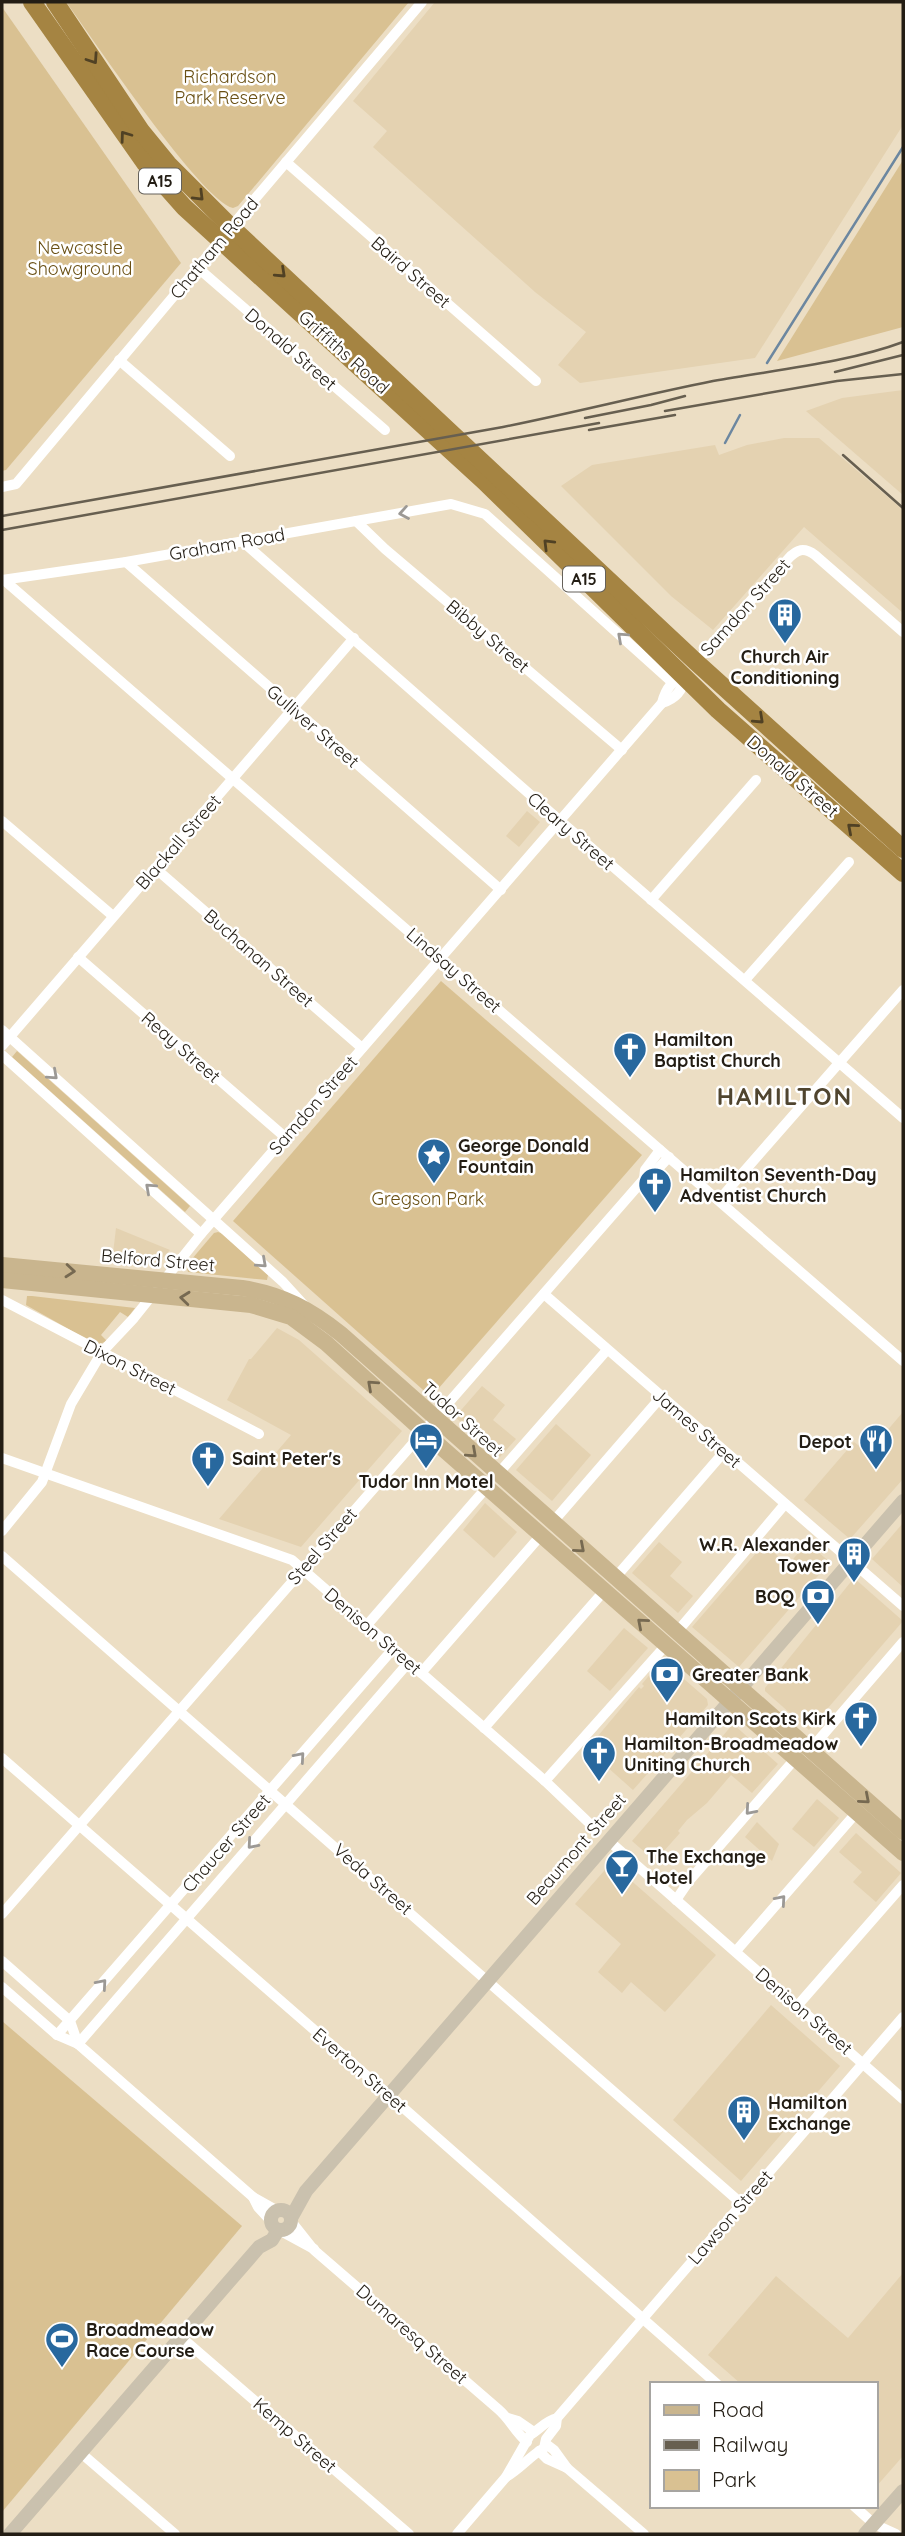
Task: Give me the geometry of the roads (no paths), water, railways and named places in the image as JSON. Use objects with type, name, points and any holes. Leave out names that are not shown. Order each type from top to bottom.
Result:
[{"type":"highway","name":"Griffiths Road","points":[[32,2],[145,163],[184,207],[225,234]]},
{"type":"highway","name":"Griffiths Road","points":[[55,2],[141,131],[225,234],[696,662]]},
{"type":"highway","name":"Griffiths Road","points":[[492,479],[678,680]]},
{"type":"highway","name":"Samdon Street","points":[[678,680],[696,662]]},
{"type":"highway","name":"Donald Street","points":[[696,662],[903,849]]},
{"type":"highway","name":"Donald Street","points":[[678,680],[903,873]]},
{"type":"main road","name":"Belford Street","points":[[2,1265],[255,1290],[307,1309]]},
{"type":"main road","name":"Belford Street","points":[[2,1280],[267,1308]]},
{"type":"main road","name":"Tudor Street","points":[[267,1308],[291,1317],[309,1328],[422,1431],[492,1481],[735,1695],[795,1759],[903,1853]]},
{"type":"main road","name":"Tudor Street","points":[[307,1309],[341,1335],[434,1418],[492,1481]]},
{"type":"main road","name":"Tudor Street","points":[[735,1695],[810,1750],[903,1830]]},
{"type":"street","name":"Chatham Road","points":[[2,487],[16,484],[422,2]]},
{"type":"street","name":"Baird Street","points":[[286,162],[536,381]]},
{"type":"street","name":"Donald Street","points":[[198,268],[385,430]]},
{"type":"street","points":[[120,360],[230,456]]},
{"type":"street","name":"Donald Street","points":[[451,504],[485,514],[678,680]]},
{"type":"street","name":"Graham Road","points":[[3,580],[126,562],[451,504]]},
{"type":"street","name":"Bibby Street","points":[[356,521],[385,549],[622,750]]},
{"type":"street","name":"Cleary Street","points":[[242,541],[903,1118]]},
{"type":"street","name":"Samdon Street","points":[[696,662],[794,552],[807,549],[903,632]]},
{"type":"street","name":"Gulliver Street","points":[[126,562],[501,890]]},
{"type":"street","name":"Lindsay Street","points":[[3,580],[234,777],[903,1361]]},
{"type":"street","name":"Blackall Street","points":[[2,1046],[5,1033],[78,957],[354,638]]},
{"type":"street","name":"Samdon Street","points":[[2,1531],[42,1482],[71,1404],[102,1352],[201,1234],[662,703],[671,699],[684,686],[678,680]]},
{"type":"street","points":[[651,900],[756,780]]},
{"type":"street","points":[[2,821],[113,916]]},
{"type":"street","points":[[745,980],[849,862]]},
{"type":"street","name":"Buchanan Street","points":[[155,868],[362,1048]]},
{"type":"street","name":"Reay Street","points":[[78,957],[285,1137]]},
{"type":"street","points":[[719,1200],[903,990]]},
{"type":"street","name":"Tudor Street","points":[[5,1033],[283,1282],[307,1309]]},
{"type":"street","points":[[2,1055],[201,1234]]},
{"type":"street","name":"Steel Street","points":[[2,1914],[422,1431],[644,1179],[651,1176],[664,1153]]},
{"type":"street","name":"James Street","points":[[544,1294],[903,1606]]},
{"type":"street","name":"Dixon Street","points":[[2,1300],[260,1434]]},
{"type":"street","points":[[366,1625],[607,1350]]},
{"type":"street","points":[[421,1672],[662,1397]]},
{"type":"street","points":[[484,1728],[724,1452]]},
{"type":"street","name":"Denison Street","points":[[2,1458],[292,1560],[545,1781],[588,1822]]},
{"type":"street","name":"Beaumont Street","points":[[10,2534],[259,2247],[261,2239],[306,2192],[903,1501]]},
{"type":"street","points":[[545,1781],[672,1638],[785,1504]]},
{"type":"street","name":"Veda Street","points":[[2,1556],[742,2204]]},
{"type":"street","points":[[810,1750],[903,1642]]},
{"type":"street","name":"Chaucer Street","points":[[57,2035],[172,1906],[393,1648]]},
{"type":"street","name":"Chaucer Street","points":[[78,2044],[409,1662]]},
{"type":"street","name":"Everton Street","points":[[2,1758],[715,2382]]},
{"type":"street","points":[[676,1900],[689,1881],[795,1759]]},
{"type":"street","points":[[736,1951],[857,1812]]},
{"type":"street","name":"Denison Street","points":[[609,1841],[903,2099]]},
{"type":"street","points":[[797,2005],[903,1885]]},
{"type":"street","name":"Dumaresq Street","points":[[2,1961],[70,2021],[78,2044]]},
{"type":"street","name":"Dumaresq Street","points":[[2,1987],[57,2035],[78,2044],[253,2197],[258,2207],[314,2249],[508,2418],[513,2429],[527,2442]]},
{"type":"street","name":"Lawson Street","points":[[506,2477],[519,2469],[542,2446],[556,2426],[557,2418],[903,2017]]},
{"type":"street","name":"Dumaresq Street","points":[[280,2221],[314,2249]]},
{"type":"street","name":"Kemp Street","points":[[181,2337],[409,2534]]},
{"type":"street","name":"Dumaresq Street","points":[[508,2418],[519,2421],[536,2432]]},
{"type":"street","name":"Lawson Street","points":[[536,2432],[548,2420],[557,2418]]},
{"type":"street","points":[[536,2432],[543,2434],[542,2446],[530,2448],[527,2442],[529,2436],[536,2432]]},
{"type":"street","name":"Lawson Street","points":[[457,2534],[506,2477],[527,2442]]},
{"type":"street","points":[[542,2446],[643,2534]]},
{"type":"street","points":[[81,2453],[175,2534]]},
{"type":"street","points":[[870,2529],[903,2491]]},
{"type":"street","points":[[855,2508],[870,2529],[896,2534]]},
{"type":"waterway","points":[[767,363],[903,147]]},
{"type":"waterway","points":[[725,443],[740,415]]},
{"type":"railway","points":[[2,516],[503,427],[713,381],[834,361],[903,342]]},
{"type":"railway","points":[[835,372],[903,355]]},
{"type":"railway","points":[[665,411],[837,381],[903,374]]},
{"type":"railway","points":[[585,418],[685,396]]},
{"type":"railway","points":[[589,430],[675,415]]},
{"type":"railway","points":[[2,530],[599,423]]},
{"type":"railway","points":[[843,455],[903,508]]},
{"type":"place","name":"Church Air Conditioning","points":[[785,645]]},
{"type":"place","name":"Hamilton Baptist Church","points":[[630,1079]]},
{"type":"place","name":"George Donald Fountain","points":[[434,1185]]},
{"type":"place","name":"Hamilton Seventh-Day Adventist Church","points":[[655,1214]]},
{"type":"place","name":"Tudor Inn Motel","points":[[426,1470]]},
{"type":"place","name":"Depot","points":[[876,1471]]},
{"type":"place","name":"Saint Peter's","points":[[208,1488]]},
{"type":"place","name":"W.R. Alexander Tower","points":[[854,1584]]},
{"type":"place","name":"BOQ","points":[[818,1626]]},
{"type":"place","name":"Greater Bank","points":[[667,1704]]},
{"type":"place","name":"Hamilton Scots Kirk","points":[[861,1748]]},
{"type":"place","name":"Hamilton-Broadmeadow Uniting Church","points":[[599,1783]]},
{"type":"place","name":"The Exchange Hotel","points":[[622,1896]]},
{"type":"place","name":"Hamilton Exchange","points":[[744,2142]]},
{"type":"place","name":"Broadmeadow Race Course","points":[[62,2369]]},
{"type":"district","name":"HAMILTON","points":[[785,1096]]},
{"type":"park label","name":"Richardson Park Reserve","points":[[230,86]]},
{"type":"park label","name":"Newcastle Showground","points":[[80,257]]},
{"type":"park label","name":"Gregson Park","points":[[428,1198]]}]
